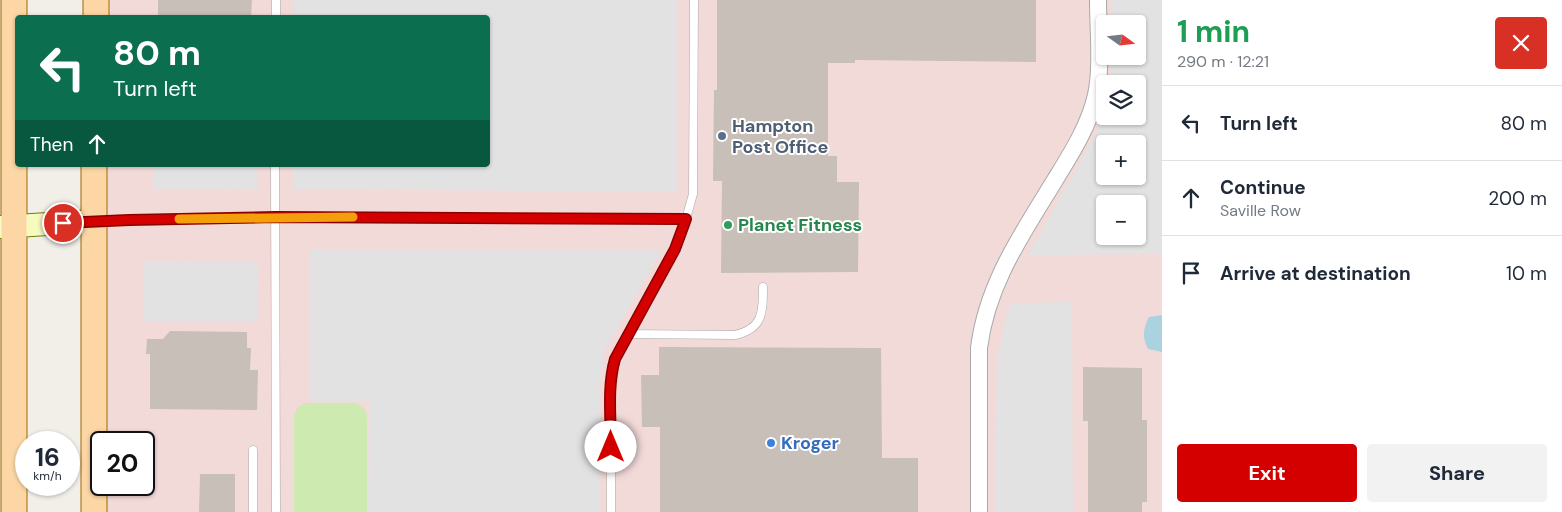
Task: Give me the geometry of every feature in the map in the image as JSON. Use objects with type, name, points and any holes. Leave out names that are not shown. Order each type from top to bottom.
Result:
[{"type":"main road","points":[[14,0],[7,227],[14,512]]},
{"type":"main road","points":[[96,0],[96,15]]},
{"type":"main road","points":[[94,167],[94,512]]},
{"type":"street","points":[[979,512],[979,348],[982,328],[995,285],[1004,264],[1073,151],[1088,119],[1096,95],[1098,78],[1098,0]]},
{"type":"street","points":[[7,227],[95,221]]},
{"type":"lane","points":[[276,0],[276,15]]},
{"type":"lane","points":[[611,512],[612,369],[627,334],[675,249],[693,194],[694,0]]},
{"type":"lane","points":[[275,167],[276,512]]},
{"type":"lane","points":[[95,221],[275,217],[686,219]]},
{"type":"lane","points":[[627,334],[735,335],[743,333],[756,324],[761,317],[763,287]]},
{"type":"lane","points":[[253,450],[253,512]]},
{"type":"shaded area","points":[[97,0],[1162,0],[1162,512],[97,512],[97,496],[155,496],[155,431],[97,431],[97,167],[490,167],[490,15],[97,15]]},
{"type":"shaded area","points":[[294,0],[677,0],[677,192],[293,189],[293,167],[490,167],[490,15],[294,15]]},
{"type":"shaded area","points":[[1111,0],[1162,0],[1162,254],[1028,255],[1101,125],[1146,125],[1146,75],[1110,75],[1111,65],[1146,65],[1146,15],[1111,15]]},
{"type":"shaded area","points":[[154,167],[258,167],[257,190],[153,189]]},
{"type":"shaded area","points":[[309,250],[662,250],[605,349],[600,380],[599,512],[368,512],[369,402],[309,401]]},
{"type":"shaded area","points":[[144,261],[258,262],[257,322],[143,322]]},
{"type":"shaded area","points":[[1072,302],[1073,512],[995,512],[997,359],[1011,303]]},
{"type":"green space","points":[[305,403],[357,403],[365,409],[367,417],[367,512],[294,512],[294,418],[297,409]]},
{"type":"water","points":[[1162,315],[1162,352],[1148,349],[1144,333],[1149,317]]},
{"type":"building","points":[[158,0],[252,0],[251,15],[158,15]]},
{"type":"building","points":[[717,0],[1036,0],[1036,62],[855,60],[855,63],[828,63],[828,156],[837,156],[837,182],[859,182],[858,272],[721,273],[722,181],[713,181],[714,90],[717,90]]},
{"type":"building","points":[[170,331],[247,332],[247,348],[251,348],[250,370],[258,370],[257,410],[150,409],[150,354],[146,354],[147,339],[163,339]]},
{"type":"building","name":"Kroger","points":[[659,347],[881,348],[882,458],[918,458],[918,512],[660,512],[660,427],[642,427],[641,375],[659,375]]},
{"type":"building","points":[[1083,367],[1142,368],[1142,420],[1147,420],[1147,502],[1142,502],[1142,512],[1088,512],[1088,421],[1083,421]]},
{"type":"building","points":[[200,474],[235,474],[235,512],[199,512]]},
{"type":"slow traffic","points":[[179,219],[353,217]]},
{"type":"place","name":"Hampton Post Office","points":[[722,136]]},
{"type":"place","name":"Planet Fitness","points":[[728,225]]},
{"type":"place","name":"Kroger","points":[[771,443]]},
{"type":"route","points":[[63,223],[275,217],[686,219],[675,249],[615,359],[612,369],[611,391],[611,447]]}]
